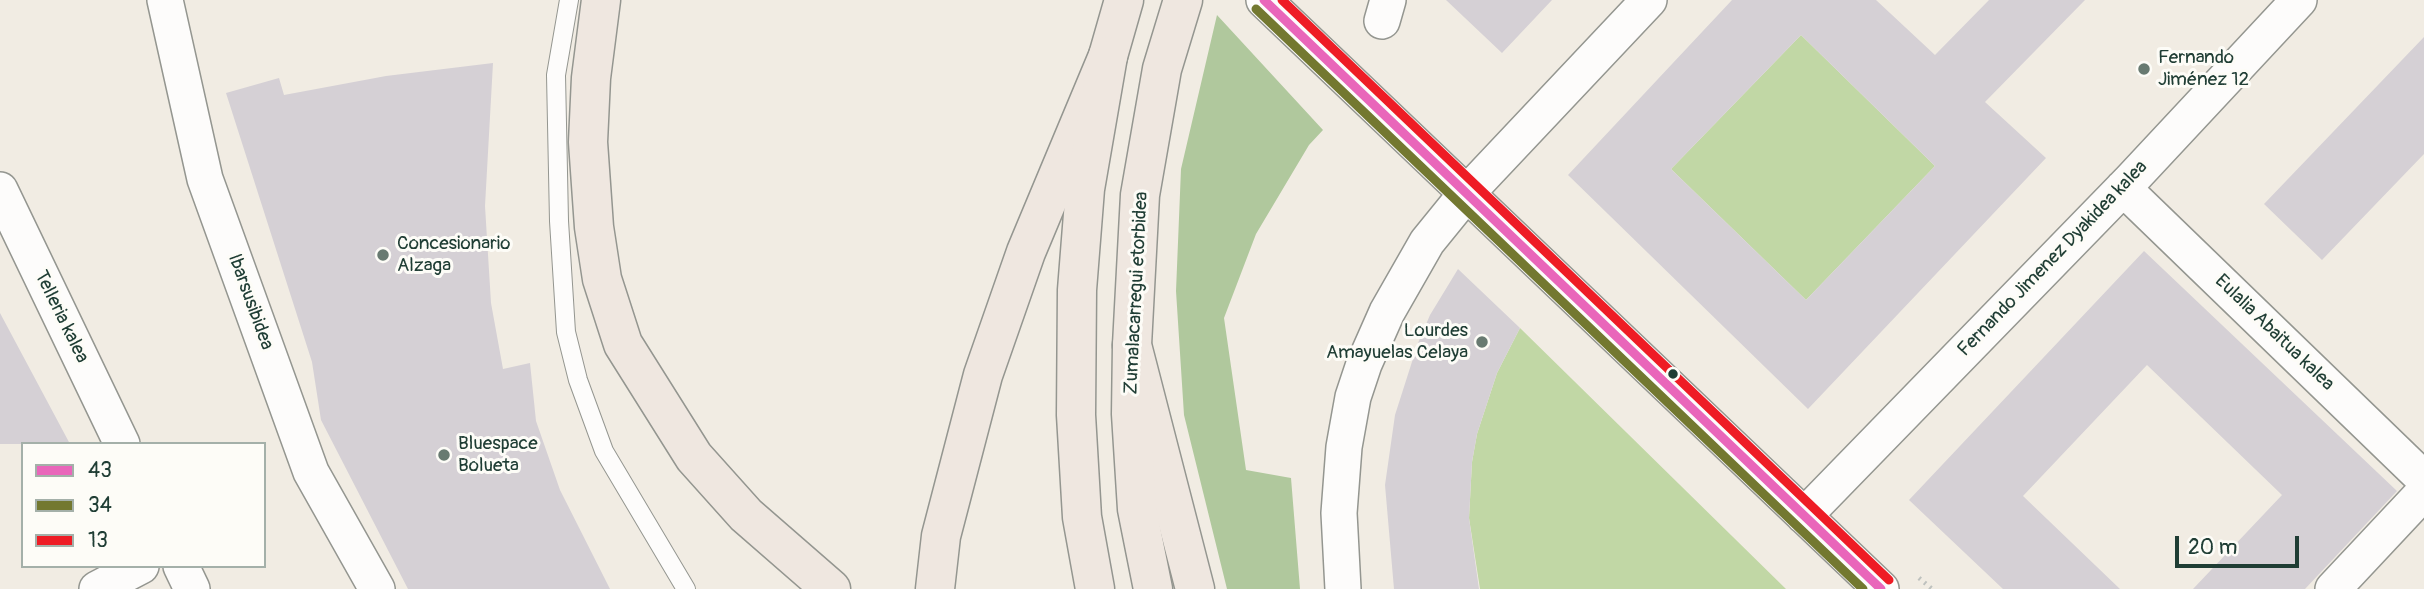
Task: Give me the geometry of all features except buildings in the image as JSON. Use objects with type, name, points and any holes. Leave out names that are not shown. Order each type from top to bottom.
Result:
[{"type":"main road","points":[[601,0],[591,78],[589,155],[594,228],[602,279],[623,344],[694,457],[746,514],[831,589]]},
{"type":"main road","points":[[1095,589],[1082,517],[1076,415],[1077,290],[1085,188],[1108,56],[1124,0]]},
{"type":"main road","name":"Zumalacarregui etorbidea","points":[[1153,589],[1137,509],[1131,414],[1132,345],[1140,195],[1162,69],[1183,0]]},
{"type":"main road","points":[[935,589],[942,536],[983,375],[1026,252],[1108,56]]},
{"type":"main road","points":[[1132,345],[1195,589]]},
{"type":"street","name":"Ibarsusibidea","points":[[166,0],[209,192],[311,471],[377,589]]},
{"type":"street","points":[[1264,0],[1881,589]]},
{"type":"street","points":[[1343,589],[1339,513],[1344,447],[1353,397],[1364,364],[1412,265],[1466,194],[1649,0]]},
{"type":"street","name":"Fernando Jimenez Dyakidea kalea","points":[[1804,516],[2123,188],[2299,0]]},
{"type":"street","name":"Eulalia Abaitua kalea","points":[[2123,188],[2424,479]]},
{"type":"street","name":"Telleria kalea","points":[[0,190],[121,442]]},
{"type":"street","points":[[2333,589],[2424,492]]},
{"type":"street","points":[[97,589],[137,568]]},
{"type":"street","points":[[182,568],[192,589]]},
{"type":"lane","points":[[569,0],[556,75],[559,221],[566,332],[578,380],[604,451],[686,589]]},
{"type":"green space","points":[[1217,15],[1323,130],[1309,145],[1256,234],[1224,318],[1246,470],[1291,478],[1300,589],[1227,589],[1184,415],[1176,291],[1181,169]]},
{"type":"green space","points":[[1801,35],[1935,166],[1806,300],[1671,169]]},
{"type":"green space","points":[[1520,328],[1786,589],[1480,589],[1469,518],[1472,462],[1477,434],[1497,373]]},
{"type":"transit line","name":"43","points":[[1264,0],[1881,589]]},
{"type":"transit line","name":"13","points":[[1282,0],[1889,580]]},
{"type":"transit line","name":"34","points":[[1256,9],[1863,589]]},
{"type":"place","name":"Fernando Jiménez 12","points":[[2144,69]]},
{"type":"place","name":"Concesionario Alzaga","points":[[383,255]]},
{"type":"place","name":"Lourdes Amayuelas Celaya","points":[[1482,342]]},
{"type":"place","name":"Bluespace Bolueta","points":[[444,455]]}]
